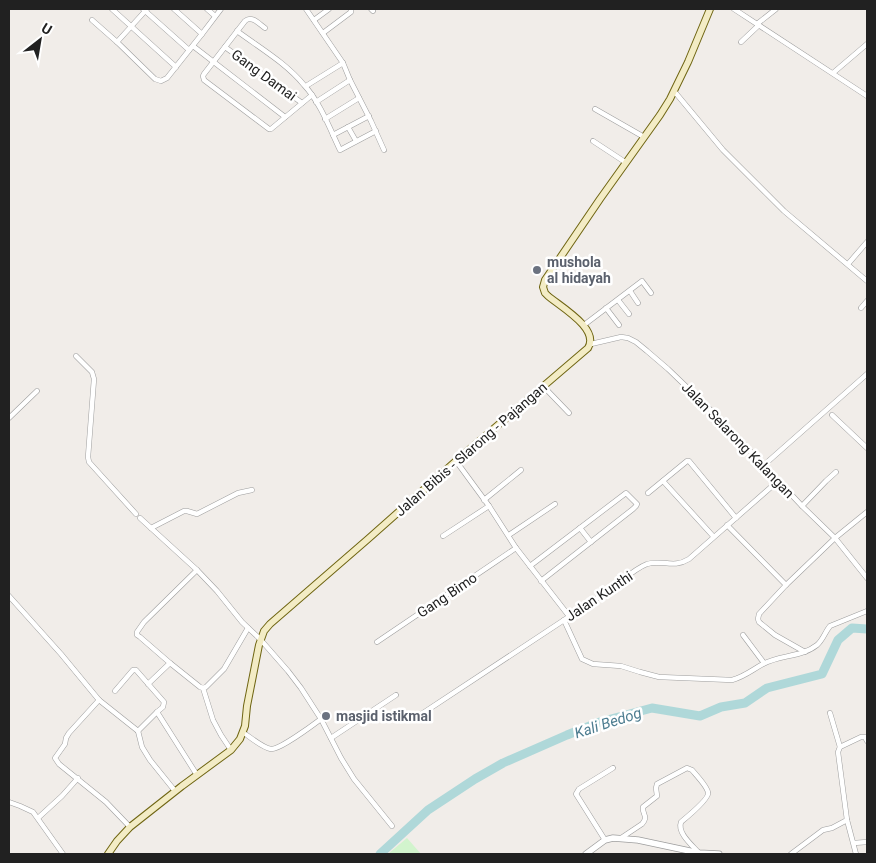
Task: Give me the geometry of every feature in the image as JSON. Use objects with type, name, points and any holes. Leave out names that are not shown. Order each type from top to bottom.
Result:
[{"type":"main road","points":[[591,344],[590,333],[584,325],[548,296],[543,284],[560,256],[625,162],[660,115],[691,55],[710,9]]},
{"type":"main road","name":"Jalan Bibis - Slarong - Pajangan","points":[[108,854],[130,827],[237,744],[244,733],[260,639],[274,619],[586,351],[591,344]]},
{"type":"street","points":[[112,9],[176,66]]},
{"type":"street","points":[[117,42],[145,9],[191,48],[213,62],[285,117]]},
{"type":"street","points":[[174,9],[202,34]]},
{"type":"street","points":[[207,9],[216,16]]},
{"type":"street","points":[[92,20],[155,79],[164,80],[221,9]]},
{"type":"street","points":[[306,9],[343,63],[384,150]]},
{"type":"street","points":[[314,20],[329,9]]},
{"type":"street","points":[[322,33],[351,12],[351,9]]},
{"type":"street","points":[[734,9],[867,96]]},
{"type":"street","points":[[741,42],[776,9]]},
{"type":"street","points":[[265,28],[251,18],[248,18],[204,74],[204,80],[269,129],[312,95]]},
{"type":"street","points":[[237,31],[290,70],[306,86],[340,150],[376,131]]},
{"type":"street","points":[[833,74],[867,44]]},
{"type":"street","name":"Gang Damai","points":[[225,47],[302,103]]},
{"type":"street","points":[[306,86],[343,63]]},
{"type":"street","points":[[316,102],[350,80]]},
{"type":"street","points":[[674,91],[723,150],[784,211],[867,281]]},
{"type":"street","points":[[325,119],[359,98]]},
{"type":"street","points":[[596,109],[644,137]]},
{"type":"street","points":[[333,135],[369,116]]},
{"type":"street","points":[[348,127],[356,141]]},
{"type":"street","points":[[593,141],[625,162]]},
{"type":"street","points":[[848,264],[867,242]]},
{"type":"street","points":[[584,325],[642,281],[651,293]]},
{"type":"street","points":[[630,290],[638,303]]},
{"type":"street","points":[[618,300],[629,314]]},
{"type":"street","points":[[861,308],[867,301]]},
{"type":"street","points":[[606,308],[619,325]]},
{"type":"street","name":"Jalan Selarong Kalangan","points":[[591,344],[621,337],[628,338],[636,342],[668,369],[718,417],[835,538],[867,578]]},
{"type":"street","points":[[76,356],[92,372],[94,379],[89,462],[138,516],[197,570],[288,671],[321,718],[341,758],[357,783],[392,826]]},
{"type":"street","points":[[764,465],[867,374]]},
{"type":"street","points":[[544,386],[569,413]]},
{"type":"street","points":[[9,418],[37,391]]},
{"type":"street","points":[[832,415],[867,448]]},
{"type":"street","points":[[456,461],[489,506],[516,548],[569,616]]},
{"type":"street","points":[[648,493],[686,461],[689,461],[736,518]]},
{"type":"street","points":[[484,500],[521,470]]},
{"type":"street","points":[[802,506],[836,472]]},
{"type":"street","points":[[663,481],[714,536]]},
{"type":"street","name":"Jalan Kunthi","points":[[417,717],[640,568],[652,563],[674,564],[685,562],[778,481]]},
{"type":"street","points":[[151,528],[184,511],[197,514],[238,493],[252,490]]},
{"type":"street","points":[[530,566],[626,493],[637,504],[636,507],[541,580]]},
{"type":"street","points":[[509,535],[555,504]]},
{"type":"street","points":[[443,536],[489,506]]},
{"type":"street","points":[[806,652],[775,635],[759,622],[758,614],[835,538],[867,512]]},
{"type":"street","points":[[728,525],[786,585]]},
{"type":"street","points":[[580,528],[591,542]]},
{"type":"street","name":"Gang Bimo","points":[[377,642],[516,548]]},
{"type":"street","points":[[197,570],[144,622],[137,635],[203,688],[213,720],[231,750]]},
{"type":"street","points":[[9,596],[99,700],[138,731],[142,745],[150,760],[175,791]]},
{"type":"street","points":[[564,620],[582,659],[593,664],[621,666],[658,676],[732,680],[742,677],[764,663],[806,652],[820,642],[830,626],[867,611]]},
{"type":"street","points":[[203,688],[224,669],[248,628]]},
{"type":"street","points":[[743,635],[764,663]]},
{"type":"street","points":[[148,684],[170,663]]},
{"type":"street","points":[[115,691],[134,670],[164,702],[163,707],[138,731]]},
{"type":"street","points":[[331,738],[396,695]]},
{"type":"street","points":[[99,700],[69,733],[65,744],[55,756],[59,764],[106,802],[130,827]]},
{"type":"street","points":[[156,712],[197,775]]},
{"type":"street","points":[[830,713],[840,748],[838,755],[847,820],[856,854]]},
{"type":"street","points":[[244,733],[266,747],[276,749],[321,718]]},
{"type":"street","points":[[840,748],[861,737],[865,737],[867,740]]},
{"type":"street","points":[[605,840],[576,794],[579,789],[613,768]]},
{"type":"street","points":[[621,838],[644,822],[645,815],[642,809],[657,796],[657,784],[689,768],[708,792],[707,798],[681,822],[680,826],[681,832],[699,853]]},
{"type":"street","points":[[38,818],[78,778]]},
{"type":"street","points":[[9,802],[32,812],[63,854]]},
{"type":"street","points":[[791,854],[823,830],[832,828],[847,820]]},
{"type":"street","points":[[586,854],[605,840],[613,838],[638,840],[699,853],[719,854]]},
{"type":"street","points":[[854,843],[867,842]]},
{"type":"green space","points":[[407,838],[421,854],[388,854]]},
{"type":"waterway","name":"Kali Bedog","points":[[380,854],[428,810],[503,763],[600,722],[652,708],[700,716],[721,707],[745,703],[767,688],[822,674],[838,640],[852,628],[867,629]]},
{"type":"place","name":"mushola al hidayah","points":[[537,270]]},
{"type":"place","name":"masjid istikmal","points":[[326,716]]}]
